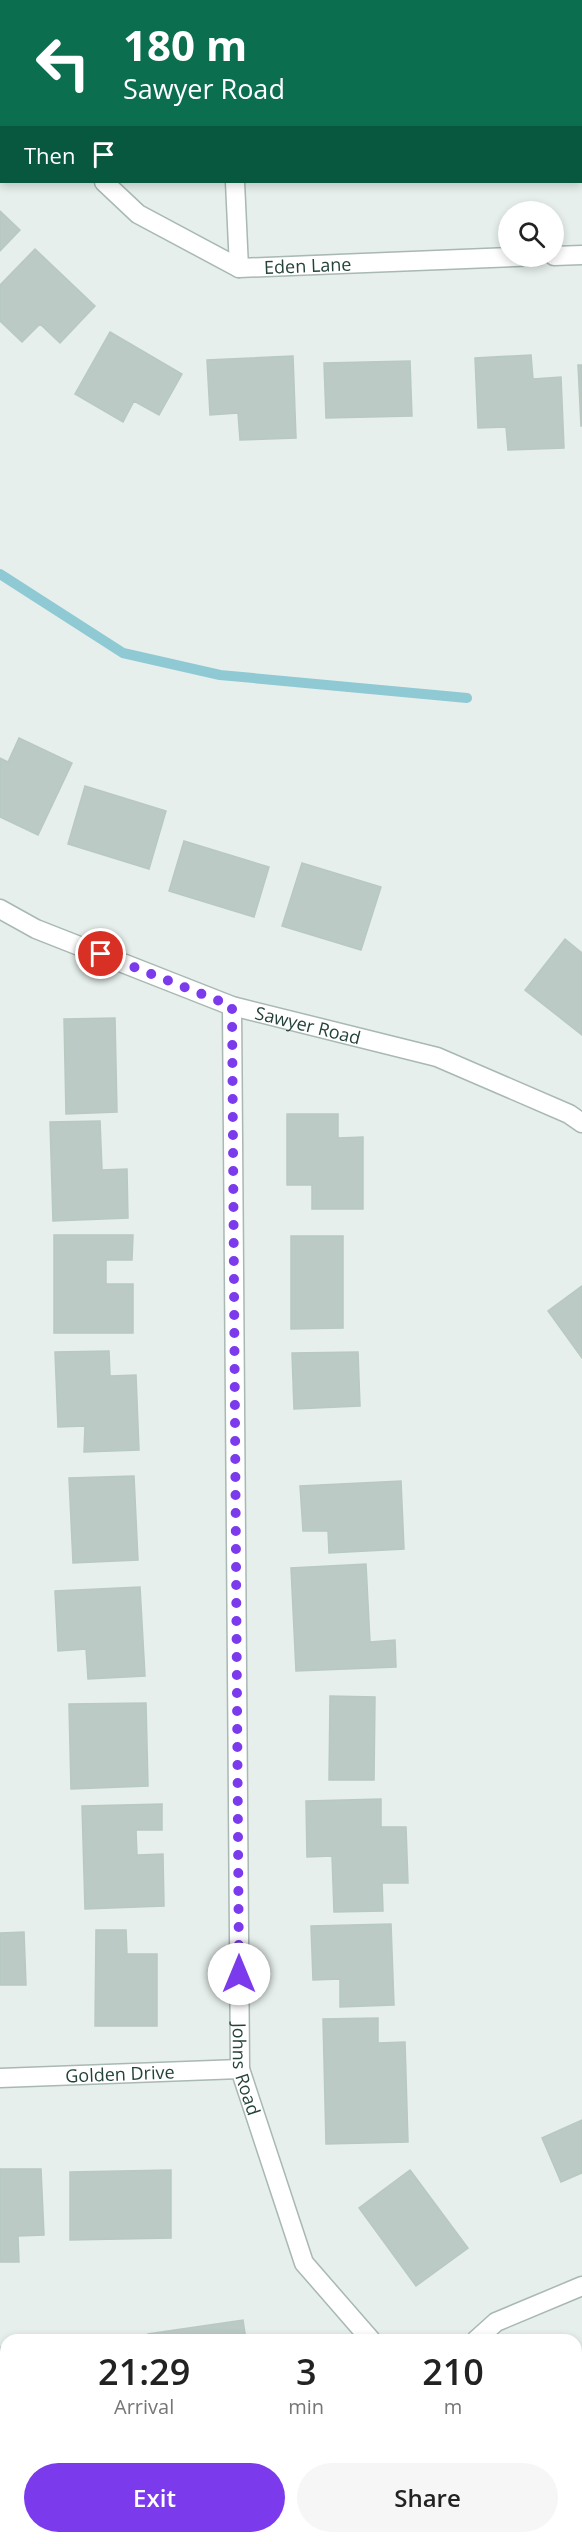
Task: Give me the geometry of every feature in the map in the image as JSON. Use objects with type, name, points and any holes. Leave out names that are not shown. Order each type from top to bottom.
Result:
[{"type":"street","name":"Eden Lane","points":[[105,183],[138,214],[239,268],[498,258]]},
{"type":"street","points":[[235,183],[239,268]]},
{"type":"street","points":[[564,256],[582,255]]},
{"type":"street","name":"Sawyer Road","points":[[0,909],[36,928],[232,1006],[437,1057],[569,1114],[582,1124]]},
{"type":"street","name":"Johns Road","points":[[232,1006],[240,2069],[304,2263],[366,2334]]},
{"type":"street","name":"Golden Drive","points":[[0,2078],[240,2069]]},
{"type":"street","points":[[483,2334],[496,2322],[582,2286]]},
{"type":"building","points":[[0,211],[20,230],[0,251]]},
{"type":"building","points":[[35,249],[95,306],[60,343],[40,324],[22,342],[0,321],[0,285]]},
{"type":"building","points":[[110,332],[182,374],[159,415],[134,401],[123,422],[75,394]]},
{"type":"building","points":[[531,355],[533,379],[561,377],[564,448],[508,450],[506,427],[478,428],[475,358]]},
{"type":"building","points":[[293,356],[296,438],[240,440],[238,413],[210,415],[207,360]]},
{"type":"building","points":[[410,361],[412,416],[326,418],[324,363]]},
{"type":"building","points":[[578,365],[582,365],[582,426],[581,426]]},
{"type":"building","points":[[19,738],[72,763],[38,835],[0,817],[0,758],[8,762]]},
{"type":"building","points":[[85,786],[166,811],[149,869],[68,844]]},
{"type":"building","points":[[184,841],[269,867],[254,917],[169,891]]},
{"type":"building","points":[[302,863],[381,887],[361,950],[282,926]]},
{"type":"building","points":[[565,939],[582,953],[582,1035],[525,990]]},
{"type":"building","points":[[115,1018],[117,1112],[66,1114],[64,1019]]},
{"type":"building","points":[[287,1114],[338,1114],[338,1138],[363,1137],[363,1209],[312,1209],[312,1185],[287,1185]]},
{"type":"building","points":[[100,1121],[102,1170],[127,1169],[128,1218],[53,1221],[50,1122]]},
{"type":"building","points":[[54,1235],[133,1235],[132,1260],[106,1260],[106,1284],[133,1284],[133,1333],[54,1333]]},
{"type":"building","points":[[291,1236],[343,1236],[343,1328],[291,1329]]},
{"type":"building","points":[[582,1286],[582,1358],[548,1311]]},
{"type":"building","points":[[109,1351],[110,1376],[136,1375],[139,1450],[84,1452],[85,1426],[58,1427],[55,1352]]},
{"type":"building","points":[[358,1352],[360,1406],[294,1409],[292,1353]]},
{"type":"building","points":[[134,1476],[138,1560],[73,1563],[69,1478]]},
{"type":"building","points":[[401,1481],[404,1549],[329,1553],[328,1531],[303,1531],[300,1486]]},
{"type":"building","points":[[366,1564],[370,1642],[395,1640],[396,1667],[296,1671],[291,1568]]},
{"type":"building","points":[[140,1587],[145,1676],[88,1679],[86,1649],[58,1651],[55,1591]]},
{"type":"building","points":[[330,1696],[375,1697],[374,1780],[329,1780]]},
{"type":"building","points":[[146,1703],[148,1786],[71,1789],[69,1704]]},
{"type":"building","points":[[381,1799],[381,1827],[406,1827],[408,1883],[382,1883],[383,1911],[334,1912],[332,1856],[307,1857],[306,1801]]},
{"type":"building","points":[[162,1804],[162,1830],[136,1830],[137,1855],[163,1854],[164,1906],[85,1909],[82,1806]]},
{"type":"building","points":[[391,1924],[394,2005],[340,2007],[340,1979],[313,1980],[311,1926]]},
{"type":"building","points":[[96,1930],[126,1930],[127,1954],[157,1954],[157,2026],[95,2026]]},
{"type":"building","points":[[24,1932],[26,1985],[0,1985],[0,1933]]},
{"type":"building","points":[[378,2018],[378,2043],[405,2042],[408,2142],[326,2144],[323,2019]]},
{"type":"building","points":[[582,2120],[582,2173],[561,2182],[542,2138]]},
{"type":"building","points":[[0,2169],[41,2169],[44,2235],[18,2236],[19,2262],[0,2262]]},
{"type":"building","points":[[171,2170],[171,2238],[70,2240],[70,2172]]},
{"type":"building","points":[[410,2170],[468,2248],[416,2286],[359,2208]]},
{"type":"building","points":[[243,2320],[245,2334],[148,2334]]},
{"type":"waterway","points":[[0,574],[123,653],[220,675],[467,698]]},
{"type":"route","points":[[101,954],[232,1006],[239,1974]]}]
